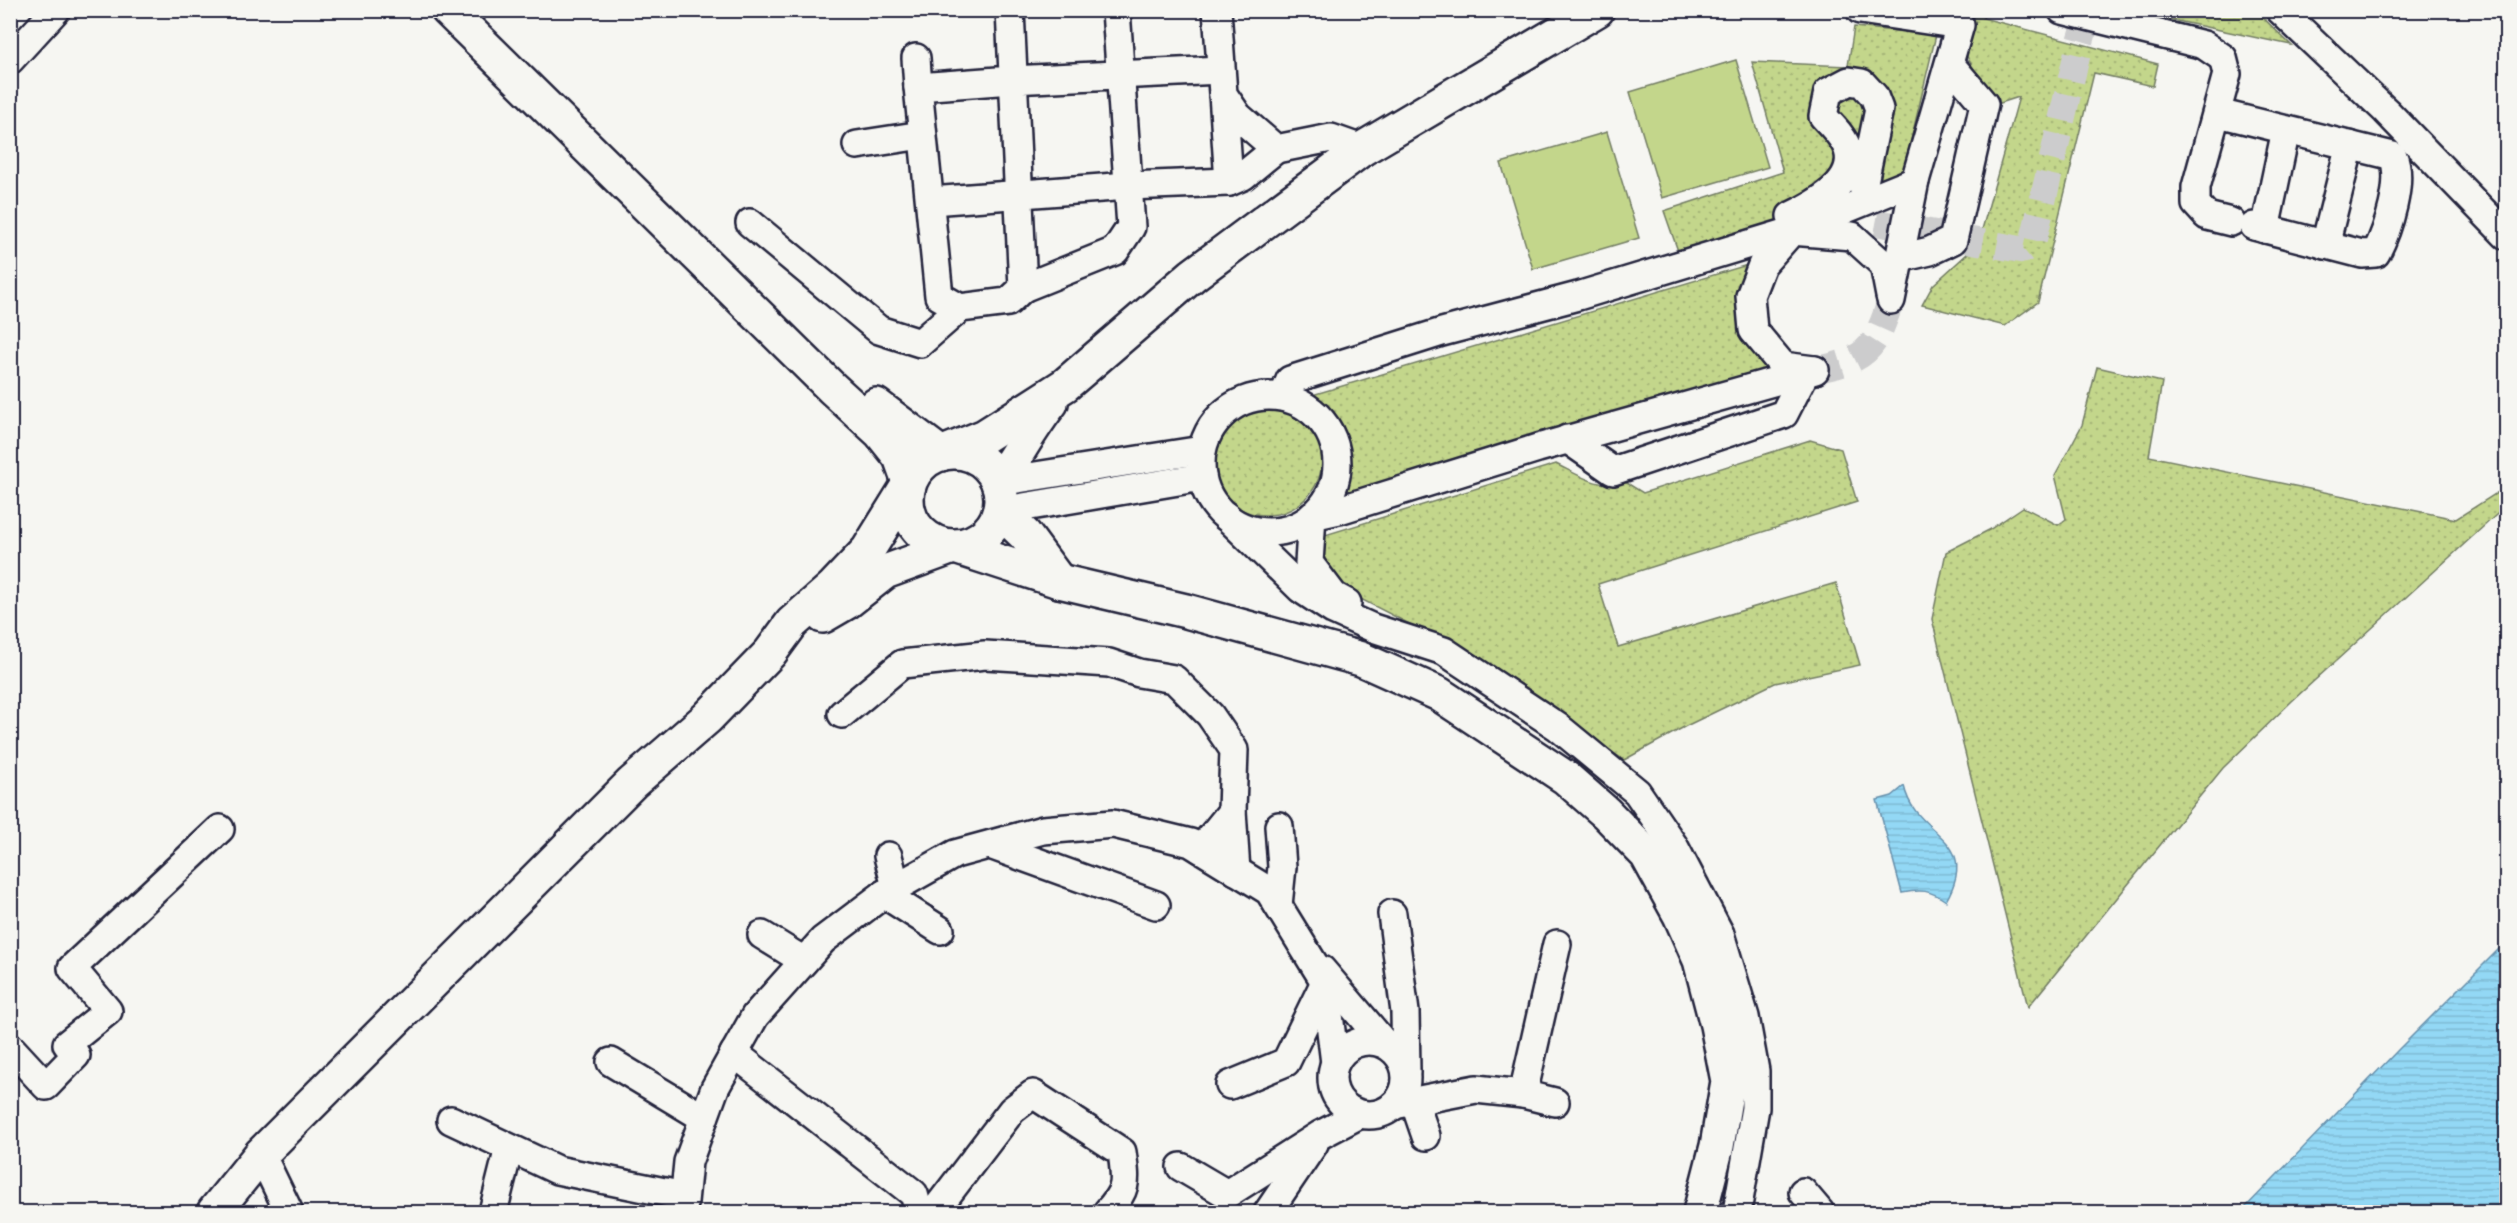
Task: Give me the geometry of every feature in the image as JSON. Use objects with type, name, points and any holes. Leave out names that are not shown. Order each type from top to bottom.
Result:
[{"type":"main road","points":[[448,10],[832,388],[880,432],[900,457],[909,483],[906,497],[908,512],[914,526],[925,537],[938,544],[954,547],[1059,581],[1186,611],[1360,658],[1439,694],[1566,778],[1606,813],[1647,855],[1680,915],[1700,960],[1717,1025],[1728,1081],[1717,1146],[1700,1212]]},
{"type":"main road","points":[[478,10],[689,218],[844,377],[893,420],[942,454],[956,452],[970,455],[992,470],[999,497],[1059,581]]},
{"type":"main road","points":[[214,1212],[261,1154],[632,783],[707,718],[770,653],[792,623],[832,588],[868,550],[917,469],[929,459],[985,436],[1065,385],[1193,275],[1362,149],[1597,10]]},
{"type":"main road","points":[[770,653],[847,602],[885,572],[954,547],[969,544],[983,537],[994,525],[999,497],[1028,431],[1065,385]]},
{"type":"street","points":[[10,60],[56,10]]},
{"type":"street","points":[[1010,10],[1011,80],[1023,288]]},
{"type":"street","points":[[750,223],[879,330],[920,343],[960,308],[1008,302],[1023,288],[1115,251],[1131,227],[1116,10]]},
{"type":"street","points":[[1217,10],[1229,182]]},
{"type":"street","points":[[1784,233],[1852,237],[1884,265],[1891,300],[1915,181],[1962,18],[1860,10]]},
{"type":"street","points":[[2062,10],[2204,45],[2223,58],[2227,74],[2196,187],[2196,204],[2207,216],[2362,254],[2376,253],[2385,237],[2398,168],[2393,156],[2218,113]]},
{"type":"street","points":[[2280,10],[2386,111],[2506,235]]},
{"type":"street","points":[[916,58],[939,296],[960,308]]},
{"type":"street","points":[[1900,258],[1930,251],[1953,240],[1984,104],[1950,64]]},
{"type":"street","points":[[918,87],[1120,75],[1222,82]]},
{"type":"street","points":[[1810,372],[1783,366],[1753,330],[1750,296],[1762,265],[1784,233],[1781,221],[1816,204],[1841,183],[1850,166],[1849,151],[1823,116],[1828,92],[1849,81],[1862,83],[1874,96],[1879,109],[1863,187]]},
{"type":"street","points":[[1222,82],[1238,116],[1276,149]]},
{"type":"street","points":[[2250,226],[2286,130]]},
{"type":"street","points":[[857,145],[922,135]]},
{"type":"street","points":[[931,201],[1128,186],[1229,182],[1243,176],[1276,149],[1331,138],[1362,149]]},
{"type":"street","points":[[2325,245],[2350,145]]},
{"type":"street","points":[[1283,397],[1290,380],[1442,332],[1578,296],[1784,233],[1915,181]]},
{"type":"street","points":[[1226,516],[1246,528],[1269,532],[1292,528],[1312,516],[1568,439],[1810,372]]},
{"type":"street","points":[[1568,439],[1612,471],[1784,414],[1810,372]]},
{"type":"street","points":[[1403,638],[1386,621],[1334,596],[1309,563],[1312,516],[1326,500],[1335,480],[1337,459],[1332,437],[1320,419],[1304,405],[1283,397],[1262,396],[1241,401],[1223,413],[1210,430],[1202,450],[1202,477],[1215,505],[1301,589],[1334,610],[1373,628],[1403,638],[1444,651],[1558,727],[1636,792],[1674,846],[1720,933],[1745,1017],[1755,1071],[1755,1108],[1737,1212]]},
{"type":"street","points":[[999,497],[1202,450]]},
{"type":"street","points":[[999,497],[1202,477]]},
{"type":"street","points":[[842,714],[902,664],[985,655],[1110,663],[1139,673],[1174,679],[1210,715],[1234,750],[1232,811],[1236,871]]},
{"type":"street","points":[[1201,849],[1232,811]]},
{"type":"street","points":[[451,1120],[557,1170],[684,1204],[688,1162],[715,1088],[755,1016],[823,940],[890,891],[955,854],[1043,830],[1113,824],[1191,843],[1269,891],[1325,982],[1334,1075],[1343,1104],[1360,1114]]},
{"type":"street","points":[[1278,905],[1282,867],[1279,826]]},
{"type":"street","points":[[10,1047],[46,1086],[76,1055],[67,1044],[108,1011],[72,968],[220,829]]},
{"type":"street","points":[[990,845],[1156,905]]},
{"type":"street","points":[[888,856],[890,891],[940,930]]},
{"type":"street","points":[[1392,914],[1405,1012],[1404,1103],[1426,1136]]},
{"type":"street","points":[[762,935],[804,961]]},
{"type":"street","points":[[1523,1094],[1557,944]]},
{"type":"street","points":[[1308,953],[1385,1044],[1399,1056],[1406,1072]]},
{"type":"street","points":[[1230,1085],[1286,1062],[1325,982]]},
{"type":"street","points":[[1268,1212],[1320,1135],[1341,1053],[1362,1041],[1385,1044]]},
{"type":"street","points":[[734,1053],[914,1194],[919,1212]]},
{"type":"street","points":[[611,1062],[704,1118]]},
{"type":"street","points":[[1181,1167],[1227,1194],[1320,1135],[1360,1114],[1384,1112],[1404,1103],[1476,1089],[1523,1094],[1555,1102]]},
{"type":"street","points":[[934,1212],[1012,1110],[1033,1094],[1122,1152],[1126,1184],[1122,1196],[1107,1212]]},
{"type":"street","points":[[493,1212],[509,1148]]},
{"type":"street","points":[[261,1154],[289,1212]]},
{"type":"street","points":[[1803,1192],[1820,1212]]},
{"type":"green space","points":[[1976,11],[1985,11],[1983,18],[2158,64],[2153,86],[2094,73],[2038,302],[2005,326],[1922,305],[1933,285],[1978,244],[2019,97],[1994,105],[1965,53]]},
{"type":"green space","points":[[2130,11],[2256,11],[2291,45]]},
{"type":"green space","points":[[1854,27],[1936,35],[1902,178],[1775,228],[1678,251],[1664,211],[1783,172],[1752,62],[1848,66]]},
{"type":"green space","points":[[1736,60],[1768,167],[1662,198],[1630,92]]},
{"type":"green space","points":[[1607,132],[1639,238],[1533,269],[1501,163]]},
{"type":"green space","points":[[1747,265],[1744,278],[1778,369],[1328,505],[1338,490],[1343,475],[1340,447],[1325,421],[1302,398]]},
{"type":"green space","points":[[2097,367],[2162,382],[2149,456],[2456,519],[2506,487],[2506,506],[2292,701],[2223,768],[2028,1007],[1932,619],[1946,552],[1989,530],[2023,507],[2058,525],[2066,519],[2055,475],[2082,425]]},
{"type":"green space","points":[[1266,403],[1288,407],[1306,419],[1318,437],[1322,459],[1318,481],[1306,499],[1288,511],[1266,515],[1244,511],[1226,499],[1214,481],[1210,459],[1214,437],[1226,419],[1244,407]]},
{"type":"green space","points":[[1810,440],[1841,449],[1857,502],[1598,584],[1618,647],[1836,583],[1860,665],[1775,683],[1686,726],[1624,760],[1462,651],[1345,591],[1330,575],[1319,548],[1325,535],[1556,464],[1597,483],[1606,484],[1622,480],[1643,493]]},
{"type":"water","points":[[1904,786],[1910,803],[1920,817],[1952,850],[1957,863],[1955,880],[1946,901],[1925,891],[1902,893],[1877,800],[1892,796]]},
{"type":"water","points":[[2506,942],[2506,1212],[2241,1212],[2398,1050]]},
{"type":"tunnel","points":[[1863,187],[1863,205],[1873,222],[2023,250],[2033,242],[2078,50],[2090,10]]},
{"type":"tunnel","points":[[1815,370],[1847,362],[1866,350],[1879,331],[1891,300]]}]
